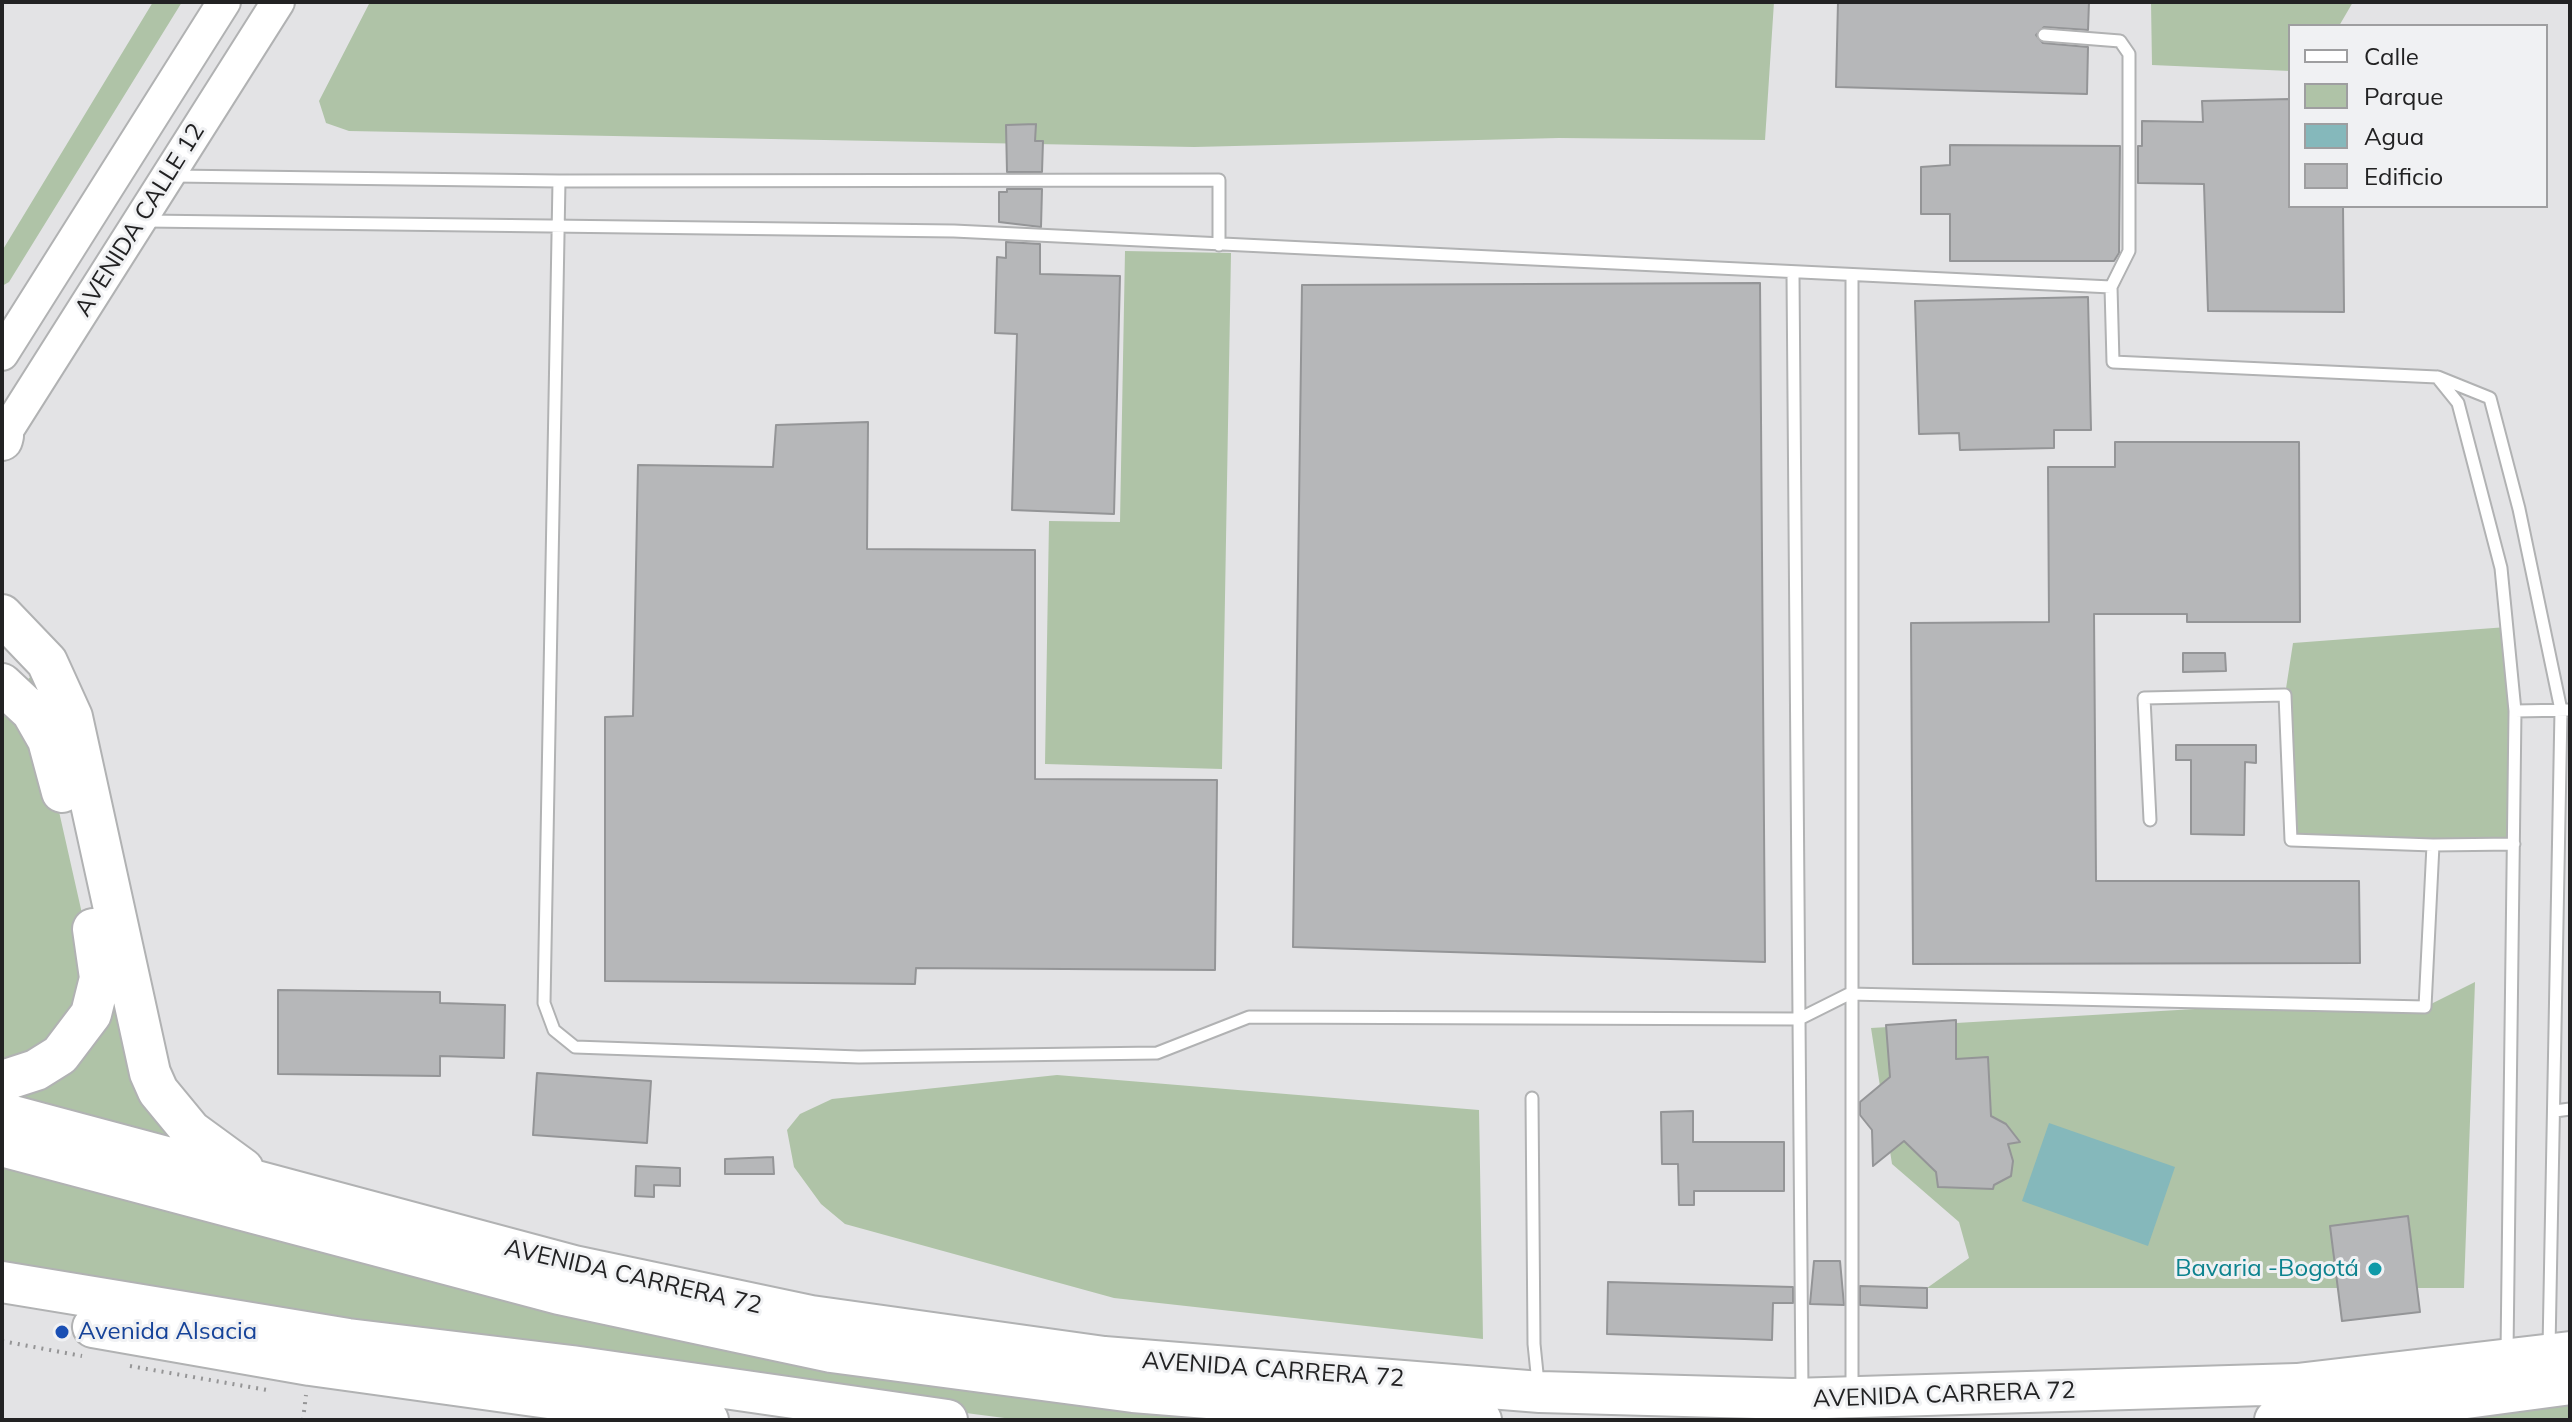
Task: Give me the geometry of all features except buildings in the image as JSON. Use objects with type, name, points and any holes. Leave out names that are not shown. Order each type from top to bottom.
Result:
[{"type":"highway","points":[[2,615],[47,662],[72,717],[134,1011],[154,1082],[172,1111],[191,1131],[266,1185]]},
{"type":"highway","points":[[2,684],[32,712],[48,740],[99,957],[100,978],[91,1014],[77,1038],[60,1055],[36,1070],[2,1081]]},
{"type":"highway","name":"AVENIDA CARRERA 72","points":[[2,1113],[574,1266],[811,1316],[963,1340],[1104,1357],[1540,1392],[1825,1404],[2297,1384],[2507,1361],[2563,1364]]},
{"type":"highway","name":"AVENIDA CARRERA 72","points":[[2,1146],[559,1294],[831,1352],[1133,1392],[1481,1420]]},
{"type":"highway","points":[[2,1282],[348,1339],[572,1366],[947,1420]]},
{"type":"highway","points":[[2,1310],[310,1365],[708,1420]]},
{"type":"highway","points":[[900,1363],[963,1340]]},
{"type":"highway","points":[[2275,1420],[2332,1416],[2563,1364]]},
{"type":"main road","name":"AVENIDA CALLE 12","points":[[7,339],[224,2]]},
{"type":"main road","name":"AVENIDA CALLE 12","points":[[2,438],[278,2]]},
{"type":"lane","points":[[2044,35],[2120,41],[2129,54],[2129,251],[2111,287],[2113,362],[2437,377],[2490,398],[2565,710],[2555,1111],[2563,1364]]},
{"type":"lane","points":[[167,176],[559,181],[1219,180],[1219,245]]},
{"type":"lane","points":[[559,181],[544,1003],[548,1019],[563,1040],[587,1049],[859,1057],[1157,1053],[1249,1017],[1799,1019],[1849,994],[2425,1007],[2433,845]]},
{"type":"lane","points":[[140,221],[954,231],[1852,278],[2111,287]]},
{"type":"lane","points":[[1793,274],[1799,1019],[1825,1404]]},
{"type":"lane","points":[[1825,1404],[1849,994],[1852,278]]},
{"type":"lane","points":[[2437,377],[2458,403],[2501,568],[2515,711],[2507,1361]]},
{"type":"lane","points":[[2150,820],[2144,698],[2285,695],[2291,840],[2433,845],[2514,844]]},
{"type":"lane","points":[[2515,711],[2565,710]]},
{"type":"lane","points":[[1532,1098],[1534,1344],[1540,1392]]},
{"type":"lane","points":[[2555,1111],[2570,1109]]},
{"type":"green space","points":[[153,2],[182,2],[9,282],[2,286],[2,251]]},
{"type":"green space","points":[[370,2],[1774,2],[1765,140],[1559,138],[1194,147],[349,131],[326,123],[319,101]]},
{"type":"green space","points":[[2151,2],[2353,2],[2340,24],[2288,24],[2288,71],[2152,65]]},
{"type":"green space","points":[[1125,251],[1231,253],[1222,769],[1045,764],[1049,521],[1120,522]]},
{"type":"green space","points":[[2507,627],[2515,711],[2514,844],[2291,840],[2285,695],[2293,643]]},
{"type":"green space","points":[[42,667],[134,1047],[205,1152],[2,1102],[107,956],[62,762],[19,687]]},
{"type":"green space","points":[[2,693],[51,776],[92,958],[71,1033],[2,1072]]},
{"type":"green space","points":[[2475,982],[2464,1288],[1927,1288],[1969,1258],[1959,1222],[1892,1164],[1871,1028],[2280,1004],[2425,1007]]},
{"type":"green space","points":[[1057,1075],[1479,1110],[1483,1339],[1114,1298],[845,1224],[821,1204],[794,1167],[787,1130],[800,1114],[832,1099]]},
{"type":"green space","points":[[2,1160],[1344,1420],[1020,1420],[873,1401],[2,1266]]},
{"type":"green space","points":[[2570,1393],[2570,1420],[2392,1420]]},
{"type":"water","points":[[2049,1123],[2175,1167],[2148,1246],[2022,1201]]},
{"type":"place","name":"Bavaria -Bogotá","points":[[2375,1269]]},
{"type":"place","name":"Avenida Alsacia","points":[[62,1332]]}]
